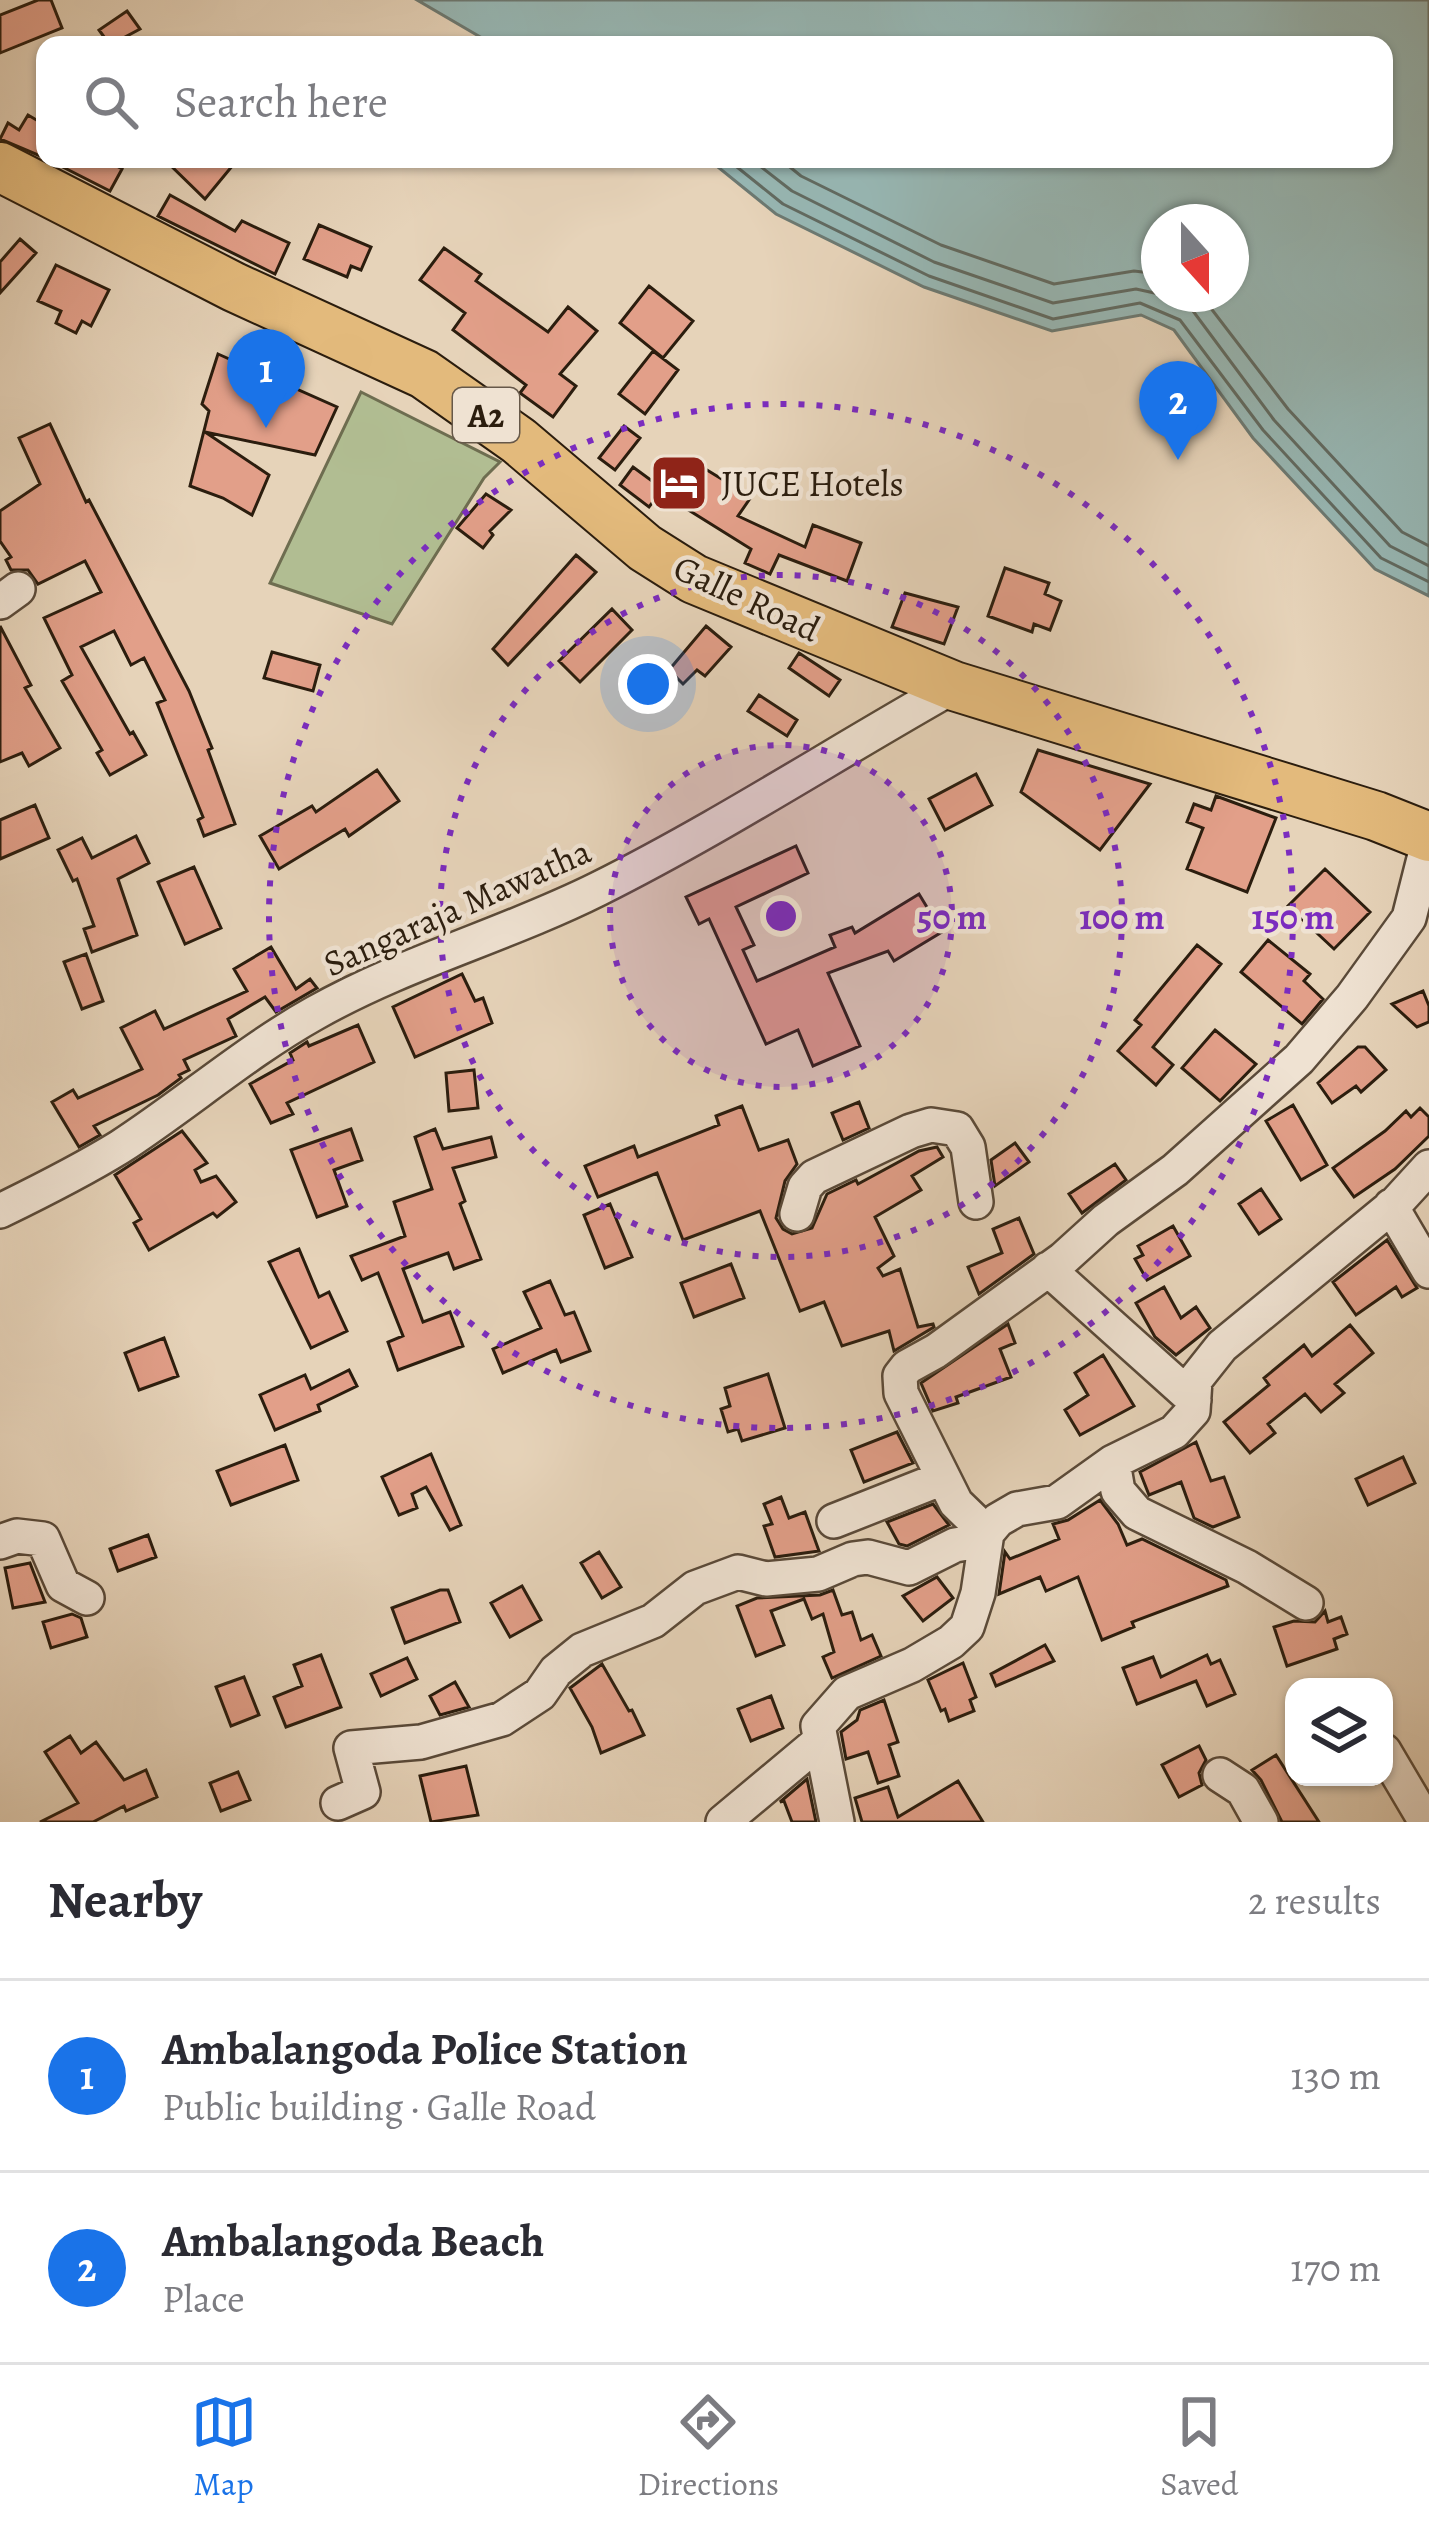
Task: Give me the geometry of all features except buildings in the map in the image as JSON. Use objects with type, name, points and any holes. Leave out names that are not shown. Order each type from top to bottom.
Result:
[{"type":"highway","name":"Galle Road","points":[[0,167],[233,287],[424,374],[519,441],[645,548],[694,579],[954,686],[1376,816],[1429,838]]},
{"type":"street","name":"Sangaraja Mawatha","points":[[0,1211],[59,1184],[123,1145],[313,1014],[388,976],[451,954],[681,847],[954,686]]},
{"type":"street","points":[[986,1542],[943,1478],[901,1393],[900,1376],[1048,1269],[1256,1102],[1322,1036],[1408,918],[1429,838]]},
{"type":"street","points":[[797,1214],[805,1187],[814,1178],[931,1125],[957,1129],[968,1147],[976,1202]]},
{"type":"street","points":[[837,1822],[818,1726],[847,1693],[912,1665],[968,1627],[986,1542],[998,1520],[1017,1508],[1057,1502],[1113,1462],[1174,1432],[1193,1411],[1195,1380],[1222,1346],[1391,1206],[1429,1167]]},
{"type":"street","points":[[1391,1206],[1429,1271]]},
{"type":"street","points":[[1048,1269],[1194,1400]]},
{"type":"street","points":[[1113,1462],[1118,1491],[1137,1513],[1247,1567],[1306,1603]]},
{"type":"street","points":[[834,1521],[943,1478]]},
{"type":"street","points":[[0,1542],[17,1536],[44,1539],[63,1586],[87,1598]]},
{"type":"street","points":[[352,1808],[363,1792],[351,1748],[421,1742],[502,1720],[540,1694],[556,1671],[582,1650],[652,1621],[695,1588],[715,1579],[738,1572],[766,1579],[818,1574],[868,1557],[910,1568],[955,1545],[986,1542]]},
{"type":"street","points":[[723,1822],[820,1742]]},
{"type":"street","points":[[1393,1766],[1426,1822]]},
{"type":"street","points":[[1220,1775],[1243,1790],[1261,1822]]},
{"type":"green space","points":[[361,392],[500,462],[484,478],[392,624],[270,583]]},
{"type":"water","points":[[417,0],[1429,0],[1429,596],[1375,569],[1253,438],[1174,330],[1141,315],[1052,331],[924,287],[776,214],[719,168],[1393,168],[1393,36],[479,36]]},
{"type":"place","name":"Ambalangoda Police Station","points":[[266,428]]},
{"type":"place","name":"Ambalangoda Beach","points":[[1178,460]]},
{"type":"place","name":"JUCE Hotels","points":[[679,483]]}]
